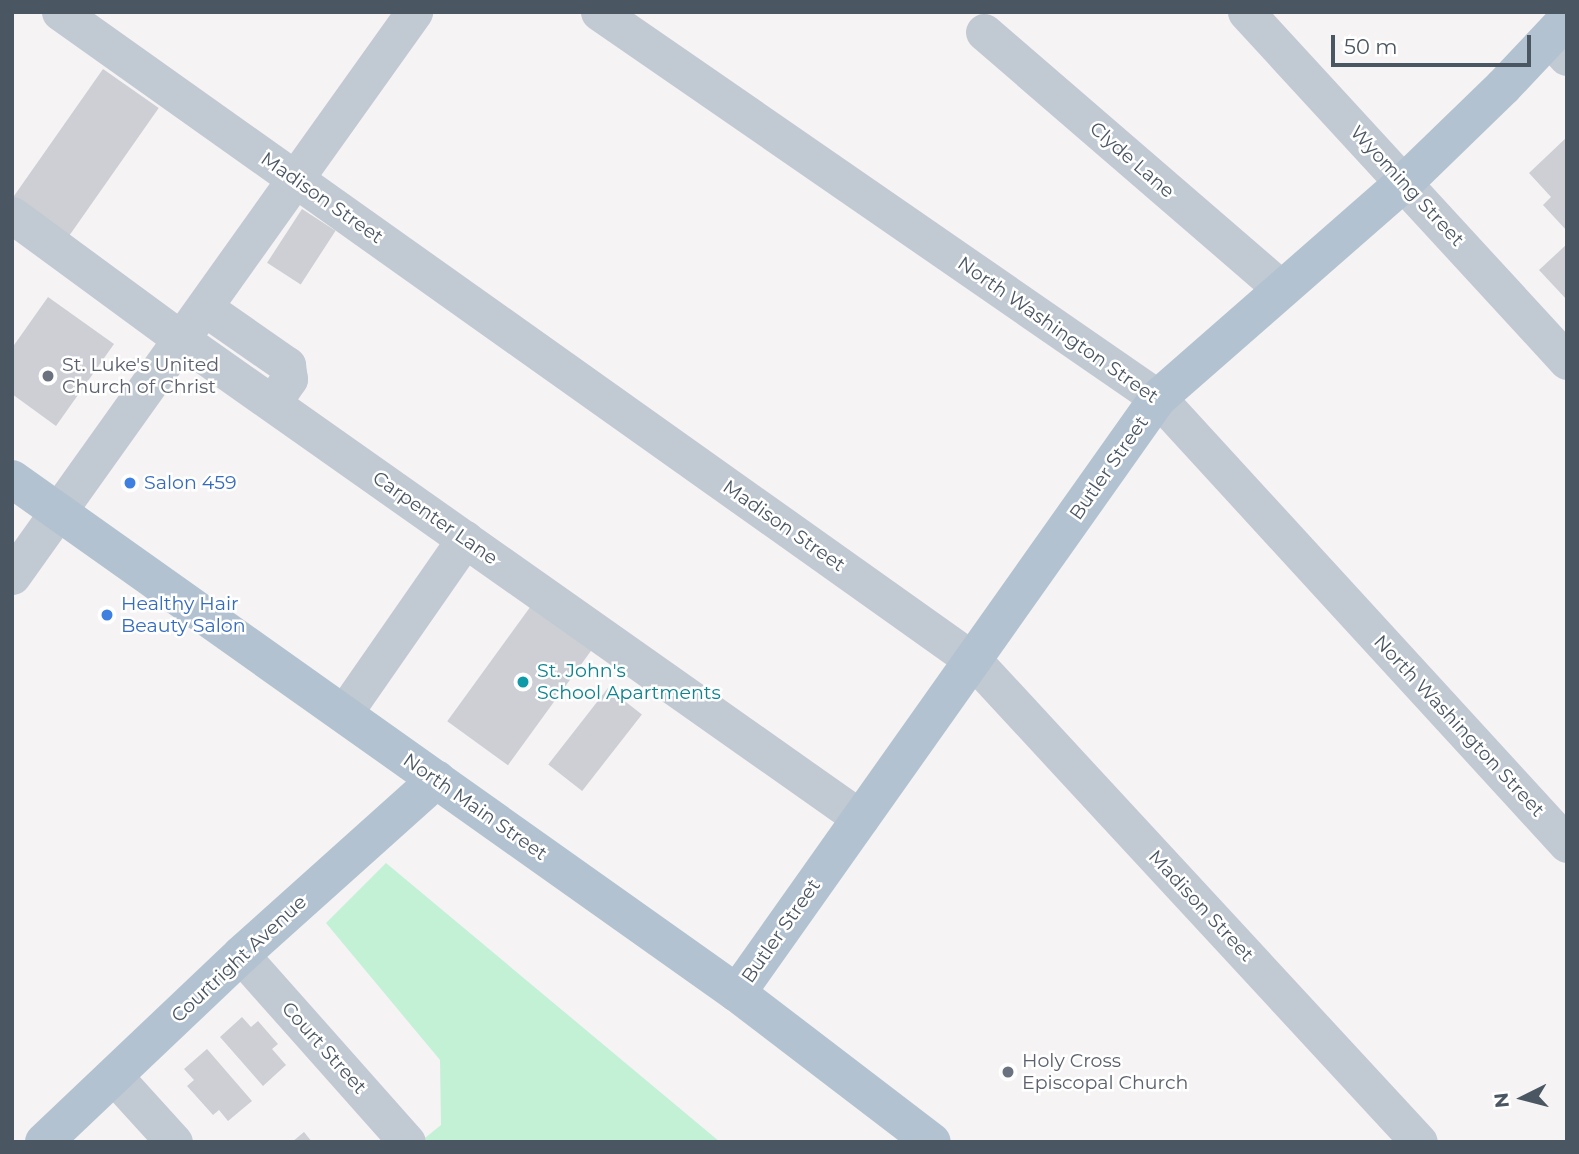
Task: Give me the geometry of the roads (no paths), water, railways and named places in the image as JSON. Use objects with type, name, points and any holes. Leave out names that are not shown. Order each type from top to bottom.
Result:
[{"type":"main road","name":"Butler Street","points":[[737,993],[1158,398],[1404,183],[1503,87],[1561,38]]},
{"type":"main road","name":"North Main Street","points":[[12,479],[737,993],[932,1142]]},
{"type":"main road","name":"Courtright Avenue","points":[[44,1142],[241,955],[437,779]]},
{"type":"street","name":"Madison Street","points":[[60,12],[974,661],[1419,1142]]},
{"type":"street","points":[[12,576],[183,340],[414,12]]},
{"type":"street","name":"North Washington Street","points":[[599,12],[1158,398],[1567,844]]},
{"type":"street","name":"Wyoming Street","points":[[1246,12],[1567,361]]},
{"type":"street","name":"Clyde Lane","points":[[984,32],[1281,288]]},
{"type":"street","name":"Carpenter Lane","points":[[12,215],[183,340],[860,818]]},
{"type":"street","points":[[205,308],[287,365],[289,379],[272,403]]},
{"type":"street","points":[[344,713],[464,539]]},
{"type":"street","name":"Court Street","points":[[241,955],[407,1142]]},
{"type":"street","points":[[114,1076],[174,1142]]},
{"type":"place","name":"St. Luke's United Church of Christ","points":[[48,376]]},
{"type":"place","name":"Salon 459","points":[[130,483]]},
{"type":"place","name":"Healthy Hair Beauty Salon","points":[[107,615]]},
{"type":"place","name":"St. John's School Apartments","points":[[523,682]]},
{"type":"place","name":"Holy Cross Episcopal Church","points":[[1008,1072]]}]
